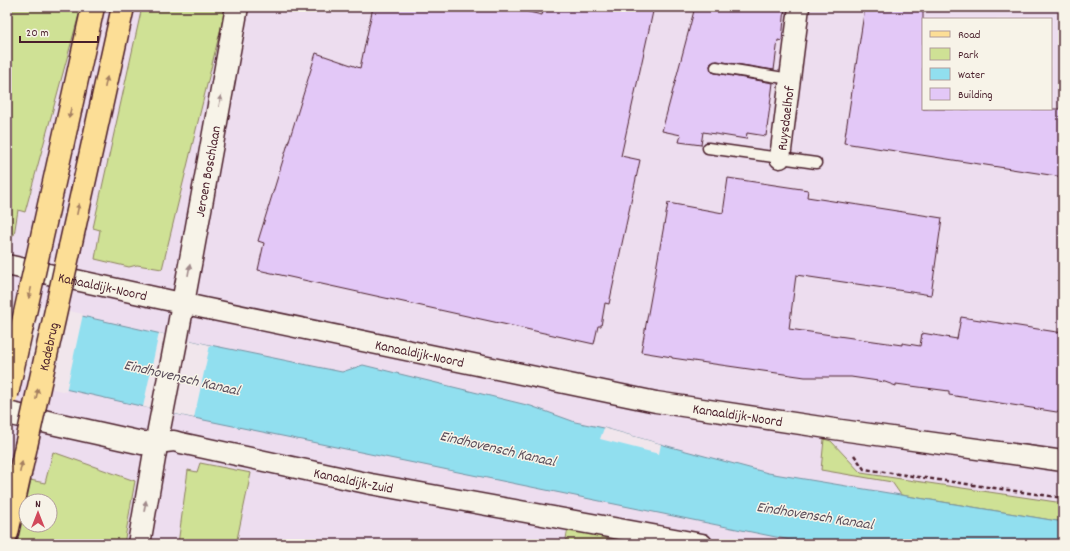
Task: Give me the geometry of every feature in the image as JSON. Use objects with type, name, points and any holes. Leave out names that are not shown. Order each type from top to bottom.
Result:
[{"type":"main road","name":"Kadebrug","points":[[7,394],[93,7]]},
{"type":"main road","name":"Kadebrug","points":[[7,533],[123,7]]},
{"type":"street","name":"Jeroen Boschlaan","points":[[139,544],[237,7]]},
{"type":"street","name":"Ruysdaelhof","points":[[780,158],[799,7]]},
{"type":"street","name":"Kanaaldijk-Noord","points":[[7,265],[183,304],[656,402],[1063,461]]},
{"type":"street","name":"Kanaaldijk-Zuid","points":[[7,413],[142,443],[174,441],[371,484],[702,544]]},
{"type":"lane","name":"Ruysdaelhof","points":[[716,67],[790,79]]},
{"type":"lane","name":"Ruysdaelhof","points":[[708,148],[816,163]]},
{"type":"path","points":[[834,429],[864,469],[1063,498]]},
{"type":"shaded area","points":[[7,7],[1063,7],[1063,544],[7,544]]},
{"type":"green space","points":[[7,7],[81,7],[25,212],[18,210],[14,235],[7,233]]},
{"type":"green space","points":[[142,7],[226,7],[162,269],[137,265],[129,267],[95,259],[100,230],[93,228]]},
{"type":"green space","points":[[824,439],[831,441],[861,473],[1063,503],[1063,522],[901,495],[892,482],[821,470]]},
{"type":"green space","points":[[53,452],[135,481],[124,544],[16,544],[18,533],[58,533],[58,493],[27,493],[30,480],[45,483]]},
{"type":"green space","points":[[200,463],[251,473],[236,544],[178,544],[188,470],[197,472]]},
{"type":"green space","points":[[568,528],[658,544],[565,544]]},
{"type":"water","name":"Eindhovensch Kanaal","points":[[7,299],[210,345],[342,372],[363,365],[531,406],[575,422],[604,428],[768,473],[1063,522],[1063,544],[810,544],[194,418],[7,376]]},
{"type":"pier","points":[[7,297],[83,314],[66,392],[7,378]]},
{"type":"pier","points":[[159,333],[210,345],[194,418],[143,407]]},
{"type":"pier","points":[[604,428],[661,444],[659,454],[600,439]]},
{"type":"building","points":[[373,7],[507,7],[542,15],[544,7],[654,7],[621,156],[640,160],[609,304],[605,303],[601,326],[598,326],[594,344],[258,270],[264,243],[258,241],[316,53],[360,68]]},
{"type":"building","points":[[695,7],[785,7],[782,41],[778,40],[774,70],[717,61],[711,63],[710,66],[712,72],[715,73],[773,83],[766,136],[747,133],[746,139],[703,132],[701,145],[679,142],[681,135],[662,131]]},
{"type":"building","points":[[865,7],[923,7],[922,110],[1063,109],[1063,177],[844,143]]},
{"type":"building","points":[[728,178],[808,190],[807,197],[942,218],[931,295],[796,275],[789,329],[902,345],[902,343],[920,346],[922,333],[957,339],[961,317],[1063,333],[1063,413],[949,395],[949,391],[896,384],[896,386],[885,382],[851,377],[805,377],[672,358],[641,352],[668,203],[723,213]]}]
